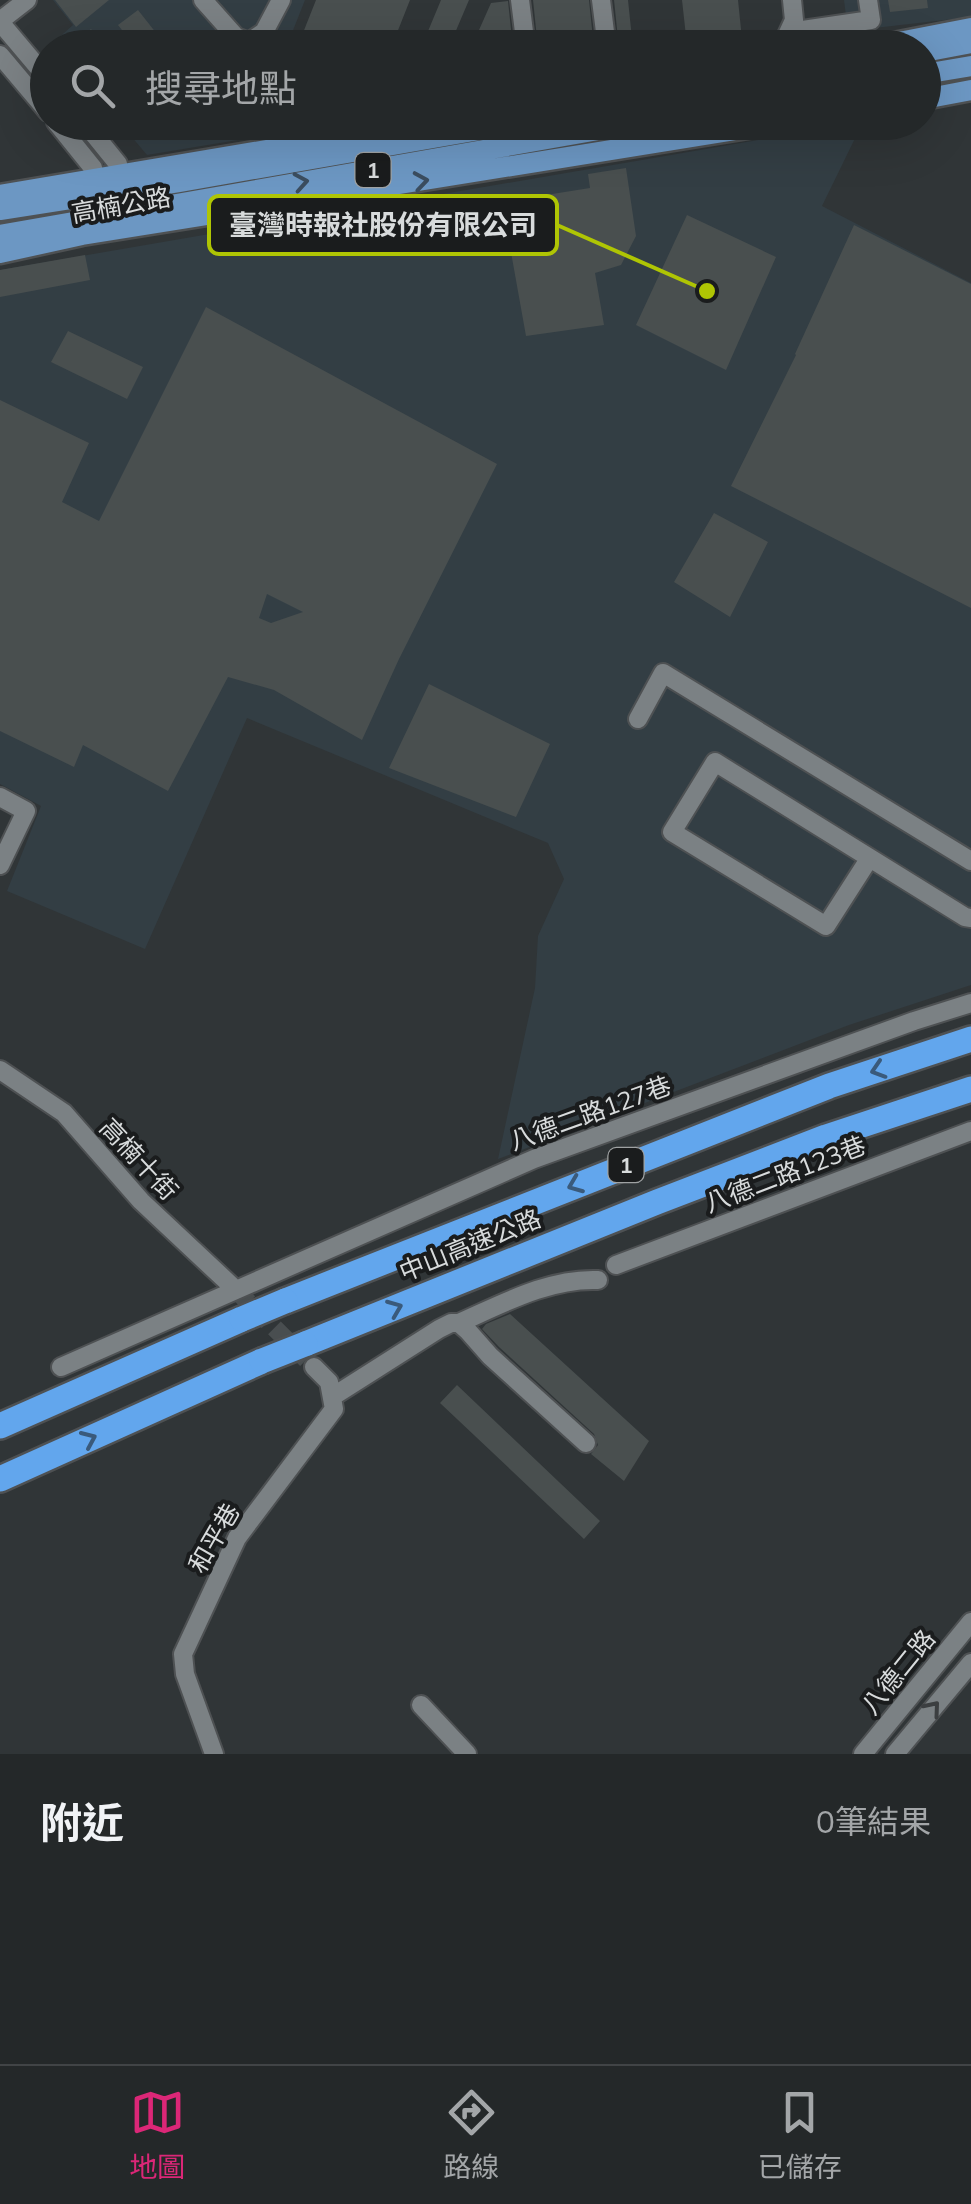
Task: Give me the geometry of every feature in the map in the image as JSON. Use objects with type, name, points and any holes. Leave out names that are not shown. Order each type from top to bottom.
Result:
[{"type":"highway","name":"中山高速公路","points":[[0,1426],[285,1300],[829,1086],[971,1039]]},
{"type":"highway","name":"中山高速公路","points":[[0,1479],[262,1361],[310,1356],[656,1202],[826,1137],[971,1089]]},
{"type":"main road","points":[[941,34],[971,28]]},
{"type":"main road","points":[[941,49],[971,43]]},
{"type":"main road","points":[[941,71],[971,66]]},
{"type":"main road","points":[[941,95],[971,90]]},
{"type":"main road","name":"高楠公路","points":[[121,183],[340,140]]},
{"type":"main road","name":"高楠公路","points":[[0,195],[121,183],[406,140]]},
{"type":"main road","name":"高楠公路","points":[[0,253],[115,219],[546,140]]},
{"type":"main road","name":"高楠公路","points":[[0,235],[664,140]]},
{"type":"main road","name":"高楠公路","points":[[0,210],[97,186]]},
{"type":"street","points":[[26,0],[0,22],[30,58]]},
{"type":"street","points":[[203,0],[229,30]]},
{"type":"street","points":[[268,30],[281,0]]},
{"type":"street","points":[[520,0],[524,30]]},
{"type":"street","points":[[601,0],[604,30]]},
{"type":"street","points":[[790,30],[794,20],[792,0]]},
{"type":"street","points":[[828,30],[870,20],[868,0]]},
{"type":"street","points":[[264,30],[271,22]]},
{"type":"street","points":[[0,55],[30,91]]},
{"type":"street","points":[[71,140],[94,168],[97,186],[115,219]]},
{"type":"street","points":[[99,140],[118,164],[121,183],[115,219]]},
{"type":"street","points":[[638,719],[663,673],[971,861]]},
{"type":"street","points":[[869,859],[826,926],[672,832],[715,762],[971,918]]},
{"type":"street","points":[[0,797],[26,811],[0,865]]},
{"type":"street","name":"八德二路127巷","points":[[60,1367],[534,1159],[971,1003]]},
{"type":"street","name":"高楠十街","points":[[0,1070],[64,1113],[142,1201],[236,1290]]},
{"type":"street","name":"八德二路123巷","points":[[616,1264],[971,1131]]},
{"type":"street","points":[[310,1356],[329,1382],[332,1397],[451,1324],[546,1288],[598,1280]]},
{"type":"street","points":[[459,1324],[586,1443]]},
{"type":"street","name":"和平巷","points":[[214,1754],[185,1674],[183,1654],[237,1538],[334,1409],[332,1397]]},
{"type":"street","name":"八德二路","points":[[863,1754],[971,1622]]},
{"type":"street","name":"八德二路","points":[[895,1754],[971,1663]]},
{"type":"street","points":[[421,1706],[467,1754]]},
{"type":"shaded area","points":[[53,0],[305,0],[293,30],[67,30],[73,25]]},
{"type":"shaded area","points":[[844,0],[971,0],[971,17],[848,30]]},
{"type":"shaded area","points":[[134,140],[238,140],[147,155]]},
{"type":"shaded area","points":[[758,140],[854,140],[822,206],[971,283],[971,985],[849,1025],[498,1159],[535,988],[538,936],[564,879],[548,843],[247,718],[145,949],[7,891],[41,806],[0,784],[0,270]]},
{"type":"building","points":[[55,0],[109,0],[76,27]]},
{"type":"building","points":[[316,0],[410,0],[398,30],[304,30]]},
{"type":"building","points":[[441,0],[469,0],[456,30],[428,30]]},
{"type":"building","points":[[533,0],[589,0],[592,30],[536,30]]},
{"type":"building","points":[[614,0],[628,0],[631,30],[617,30]]},
{"type":"building","points":[[682,0],[738,0],[741,30],[685,30]]},
{"type":"building","points":[[888,0],[927,0],[928,8],[890,12]]},
{"type":"building","points":[[508,1],[511,30],[479,30],[491,3]]},
{"type":"building","points":[[138,10],[154,30],[122,30],[118,25]]},
{"type":"building","points":[[626,168],[636,236],[621,265],[595,273],[604,325],[526,336],[502,202],[590,188],[588,174]]},
{"type":"building","points":[[687,215],[776,257],[726,370],[636,325]]},
{"type":"building","points":[[854,225],[971,284],[971,608],[731,486]]},
{"type":"building","points":[[85,255],[90,280],[0,297],[0,270]]},
{"type":"building","points":[[206,307],[497,464],[362,740],[274,690],[228,677],[168,791],[83,745],[74,767],[0,731],[0,400],[89,443],[62,502],[99,521]],"holes":[[[267,594],[303,612],[271,623],[259,618]]]},
{"type":"building","points":[[68,331],[143,367],[127,399],[51,362]]},
{"type":"building","points":[[714,513],[768,542],[730,617],[674,582]]},
{"type":"building","points":[[429,684],[550,744],[516,817],[389,768]]},
{"type":"building","points":[[510,1314],[649,1441],[624,1481],[591,1454],[598,1445],[594,1434],[482,1329]]},
{"type":"building","points":[[457,1385],[600,1521],[584,1539],[440,1403]]},
{"type":"tunnel","points":[[236,1290],[314,1367]]},
{"type":"place","name":"臺灣時報社股份有限公司","points":[[707,291]]}]
